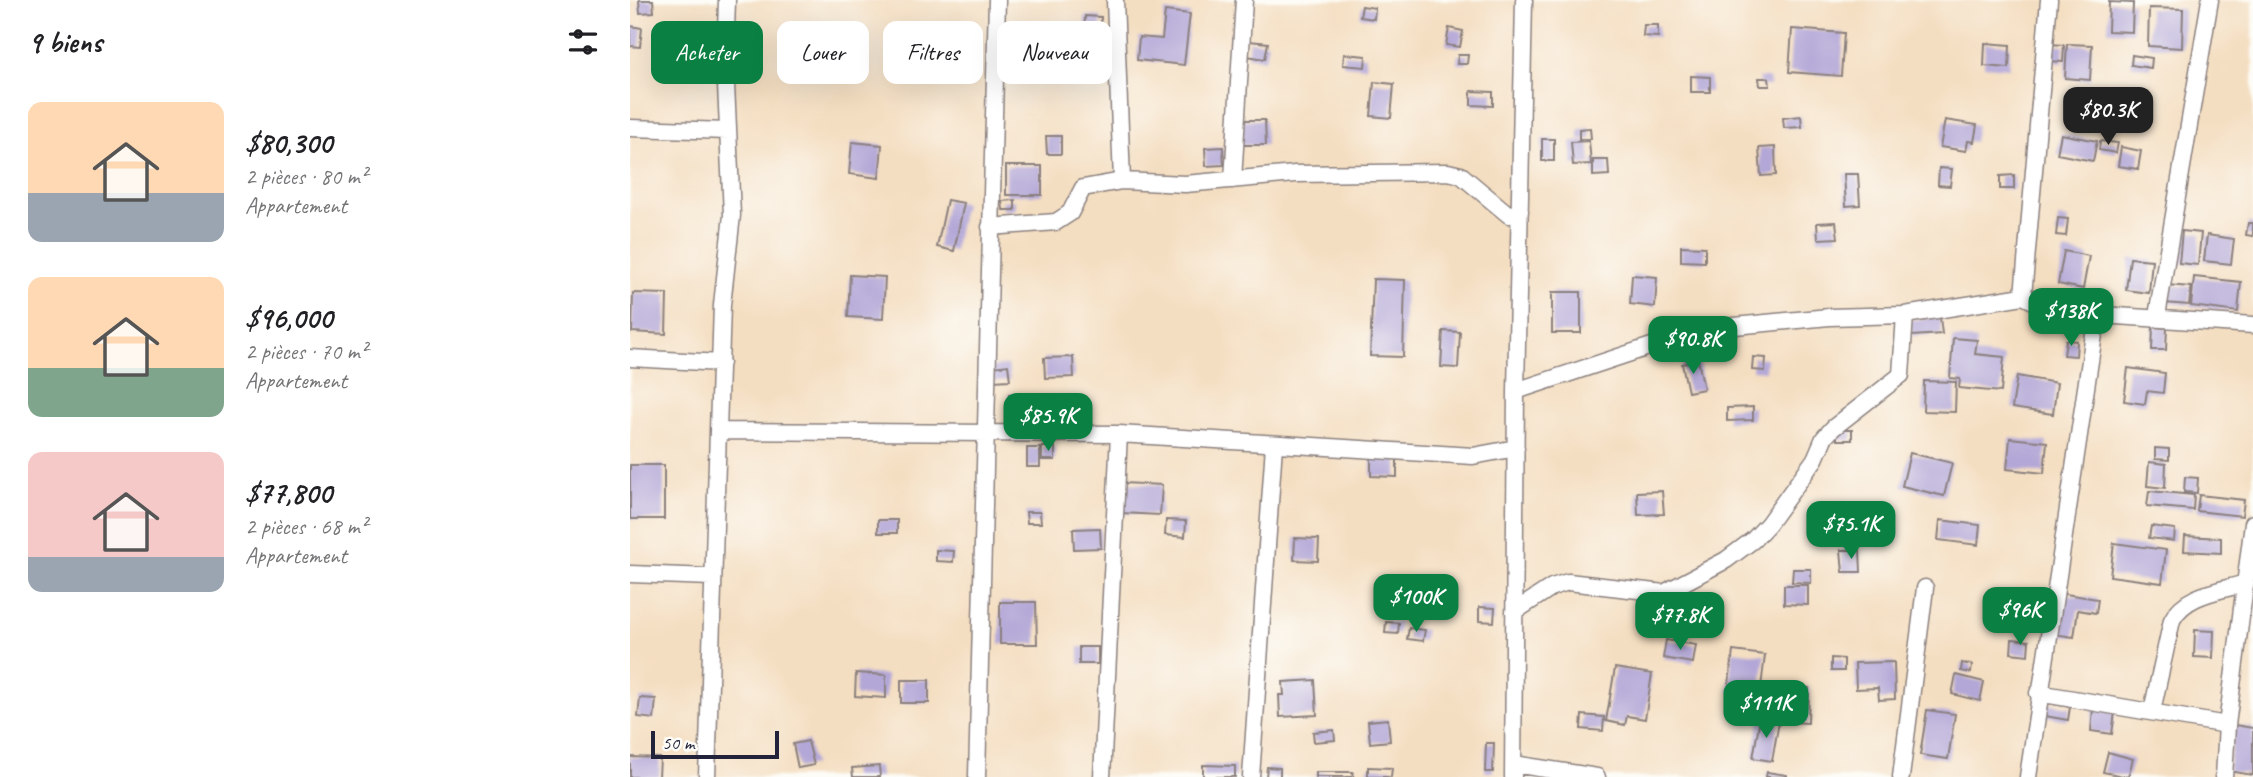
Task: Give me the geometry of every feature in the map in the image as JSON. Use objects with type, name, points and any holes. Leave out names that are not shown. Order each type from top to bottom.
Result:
[{"type":"street","points":[[707,777],[724,270],[732,215],[727,0]]},
{"type":"street","points":[[977,777],[997,0]]},
{"type":"street","points":[[1115,0],[1122,181]]},
{"type":"street","points":[[1233,180],[1244,0]]},
{"type":"street","points":[[1524,0],[1516,391],[1513,770],[1597,777]]},
{"type":"street","points":[[2023,296],[2049,0]]},
{"type":"street","points":[[2157,316],[2210,0]]},
{"type":"street","points":[[630,128],[728,131]]},
{"type":"street","points":[[990,227],[1056,222],[1070,213],[1083,188],[1122,181],[1185,184],[1295,174],[1448,172],[1461,176],[1509,215],[1520,211]]},
{"type":"street","points":[[1516,391],[1703,329],[1829,317],[1905,315],[2023,296],[2056,312],[2157,316],[2253,325]]},
{"type":"street","points":[[2028,777],[2038,692],[2098,314]]},
{"type":"street","points":[[1514,612],[1552,587],[1567,582],[1664,593],[1717,565],[1753,540],[1815,459],[1824,438],[1901,375],[1905,315]]},
{"type":"street","points":[[630,358],[721,363]]},
{"type":"street","points":[[720,431],[1119,434],[1473,456],[1516,447]]},
{"type":"street","points":[[1102,777],[1119,434]]},
{"type":"street","points":[[1251,777],[1274,445]]},
{"type":"street","points":[[2224,777],[2227,724],[2252,549],[2253,523]]},
{"type":"street","points":[[630,574],[712,577]]},
{"type":"street","points":[[2152,711],[2172,620],[2177,610],[2188,601],[2246,583]]},
{"type":"street","points":[[1901,777],[1925,588]]},
{"type":"street","points":[[2038,692],[2227,724]]},
{"type":"building","points":[[639,0],[653,0],[654,12],[640,13]]},
{"type":"building","points":[[2109,2],[2133,3],[2132,32],[2108,31]]},
{"type":"building","points":[[1362,6],[1375,8],[1374,19],[1360,17]]},
{"type":"building","points":[[2149,8],[2183,9],[2182,48],[2148,46]]},
{"type":"building","points":[[1165,11],[1190,14],[1184,65],[1137,60],[1139,37],[1162,39]]},
{"type":"building","points":[[1085,16],[1101,17],[1101,21],[1085,21]]},
{"type":"building","points":[[1644,25],[1658,25],[1658,37],[1643,36]]},
{"type":"building","points":[[630,26],[642,28],[640,47],[630,46]]},
{"type":"building","points":[[1449,28],[1463,31],[1460,47],[1446,45]]},
{"type":"building","points":[[1792,29],[1844,33],[1841,76],[1789,72]]},
{"type":"building","points":[[1249,41],[1268,43],[1265,59],[1247,56]]},
{"type":"building","points":[[1985,43],[2010,45],[2009,68],[1984,66]]},
{"type":"building","points":[[2050,44],[2064,45],[2063,62],[2049,61]]},
{"type":"building","points":[[2067,44],[2092,45],[2090,80],[2065,78]]},
{"type":"building","points":[[1344,54],[1366,56],[1365,67],[1343,65]]},
{"type":"building","points":[[1458,55],[1468,55],[1467,64],[1457,64]]},
{"type":"building","points":[[2132,55],[2152,58],[2151,68],[2131,65]]},
{"type":"building","points":[[1691,76],[1710,77],[1710,92],[1691,92]]},
{"type":"building","points":[[1759,78],[1769,78],[1770,86],[1760,86]]},
{"type":"building","points":[[1374,82],[1394,84],[1391,118],[1371,116]]},
{"type":"building","points":[[1471,91],[1493,92],[1493,106],[1471,105]]},
{"type":"building","points":[[1801,116],[1802,127],[1784,128],[1783,118]]},
{"type":"building","points":[[1240,120],[1265,120],[1266,145],[1240,145]]},
{"type":"building","points":[[1945,120],[1977,125],[1974,142],[1968,141],[1966,151],[1940,147]]},
{"type":"building","points":[[1590,128],[1591,139],[1579,139],[1579,129]]},
{"type":"building","points":[[2061,134],[2097,141],[2093,161],[2057,154]]},
{"type":"building","points":[[1046,136],[1061,136],[1061,154],[1047,154]]},
{"type":"building","points":[[1542,139],[1554,139],[1554,161],[1542,161]]},
{"type":"building","points":[[1589,141],[1591,164],[1573,165],[1571,142]]},
{"type":"building","points":[[2100,141],[2118,143],[2116,153],[2099,150]]},
{"type":"building","points":[[852,142],[882,145],[879,178],[849,174]]},
{"type":"building","points":[[1223,147],[1224,165],[1206,166],[1205,148]]},
{"type":"building","points":[[1775,147],[1776,175],[1761,176],[1759,148]]},
{"type":"building","points":[[2121,147],[2141,151],[2138,169],[2118,166]]},
{"type":"building","points":[[1593,160],[1608,160],[1609,175],[1593,176]]},
{"type":"building","points":[[1006,166],[1042,166],[1042,195],[1006,195]]},
{"type":"building","points":[[1939,168],[1952,169],[1950,186],[1938,185]]},
{"type":"building","points":[[1844,174],[1858,174],[1860,205],[1846,206]]},
{"type":"building","points":[[2014,175],[2014,189],[2000,189],[2000,176]]},
{"type":"building","points":[[947,200],[964,203],[954,251],[937,247]]},
{"type":"building","points":[[1015,200],[1015,210],[1003,210],[1002,201]]},
{"type":"building","points":[[2058,218],[2068,219],[2066,236],[2056,235]]},
{"type":"building","points":[[1836,222],[1838,238],[1818,239],[1817,223]]},
{"type":"building","points":[[2248,223],[2253,223],[2253,236],[2246,235]]},
{"type":"building","points":[[2182,231],[2201,233],[2198,265],[2179,263]]},
{"type":"building","points":[[2207,235],[2234,239],[2231,264],[2204,261]]},
{"type":"building","points":[[1681,246],[1705,247],[1705,262],[1681,261]]},
{"type":"building","points":[[2064,251],[2089,256],[2083,289],[2058,284]]},
{"type":"building","points":[[2130,258],[2152,260],[2149,293],[2126,290]]},
{"type":"building","points":[[850,275],[885,277],[883,319],[848,317]]},
{"type":"building","points":[[1632,275],[1657,277],[1655,307],[1630,304]]},
{"type":"building","points":[[2194,277],[2241,282],[2238,312],[2191,306]]},
{"type":"building","points":[[1373,279],[1405,280],[1403,357],[1370,356]]},
{"type":"building","points":[[2166,285],[2191,287],[2189,305],[2165,303]]},
{"type":"building","points":[[1552,292],[1581,292],[1581,333],[1552,333]]},
{"type":"building","points":[[633,293],[667,294],[666,334],[632,332]]},
{"type":"building","points":[[1940,317],[1942,334],[1912,336],[1910,320]]},
{"type":"building","points":[[2153,327],[2167,328],[2166,350],[2152,350]]},
{"type":"building","points":[[1443,331],[1460,332],[1458,368],[1441,367]]},
{"type":"building","points":[[1953,338],[1977,340],[1975,354],[2004,357],[2001,392],[1959,388],[1960,379],[1950,378]]},
{"type":"building","points":[[2066,340],[2077,341],[2076,356],[2064,355]]},
{"type":"building","points":[[1073,357],[1074,377],[1045,378],[1044,358]]},
{"type":"building","points":[[1753,357],[1766,358],[1765,371],[1752,370]]},
{"type":"building","points":[[1698,360],[1704,389],[1688,392],[1682,364]]},
{"type":"building","points":[[1008,365],[1010,380],[993,381],[992,367]]},
{"type":"building","points":[[2128,368],[2165,373],[2163,393],[2147,391],[2145,404],[2124,401]]},
{"type":"building","points":[[2017,376],[2057,383],[2053,414],[2012,408]]},
{"type":"building","points":[[1924,381],[1956,382],[1955,412],[1923,411]]},
{"type":"building","points":[[1009,394],[1045,397],[1044,418],[1008,415]]},
{"type":"building","points":[[1753,407],[1753,420],[1727,421],[1727,408]]},
{"type":"building","points":[[1837,430],[1852,430],[1852,440],[1837,440]]},
{"type":"building","points":[[2010,438],[2047,442],[2044,473],[2007,469]]},
{"type":"building","points":[[1042,447],[1055,447],[1055,460],[1042,460]]},
{"type":"building","points":[[1027,448],[1040,448],[1040,467],[1027,467]]},
{"type":"building","points":[[2155,448],[2169,449],[2169,460],[2155,459]]},
{"type":"building","points":[[1910,453],[1952,463],[1944,496],[1902,486]]},
{"type":"building","points":[[1371,454],[1397,454],[1397,477],[1371,476]]},
{"type":"building","points":[[2149,462],[2166,464],[2165,488],[2147,486]]},
{"type":"building","points":[[630,465],[664,465],[664,519],[630,519]]},
{"type":"building","points":[[2185,477],[2198,478],[2197,493],[2184,492]]},
{"type":"building","points":[[1123,483],[1162,485],[1160,515],[1121,513]]},
{"type":"building","points":[[1662,491],[1664,514],[1638,515],[1637,492]]},
{"type":"building","points":[[2149,491],[2194,495],[2193,510],[2147,506]]},
{"type":"building","points":[[2199,495],[2244,500],[2242,516],[2197,511]]},
{"type":"building","points":[[1026,512],[1040,512],[1041,523],[1027,523]]},
{"type":"building","points":[[878,520],[897,520],[897,533],[878,533]]},
{"type":"building","points":[[1166,520],[1186,521],[1185,537],[1165,535]]},
{"type":"building","points":[[1940,520],[1980,525],[1978,545],[1938,540]]},
{"type":"building","points":[[2151,526],[2175,529],[2174,541],[2149,538]]},
{"type":"building","points":[[1100,528],[1101,548],[1074,549],[1073,529]]},
{"type":"building","points":[[2185,536],[2221,538],[2221,553],[2184,551]]},
{"type":"building","points":[[1295,538],[1319,539],[1318,561],[1294,560]]},
{"type":"building","points":[[2114,543],[2166,550],[2162,583],[2110,576]]},
{"type":"building","points":[[936,550],[954,551],[953,562],[936,561]]},
{"type":"building","points":[[1841,550],[1860,550],[1861,572],[1843,572]]},
{"type":"building","points":[[1793,569],[1811,569],[1811,583],[1792,582]]},
{"type":"building","points":[[1784,585],[1808,585],[1808,605],[1784,604]]},
{"type":"building","points":[[2059,593],[2098,599],[2096,613],[2078,610],[2074,637],[2053,634]]},
{"type":"building","points":[[1000,602],[1036,602],[1037,644],[1000,644]]},
{"type":"building","points":[[1479,607],[1495,608],[1494,622],[1479,621]]},
{"type":"building","points":[[1386,622],[1399,623],[1398,634],[1385,633]]},
{"type":"building","points":[[1409,628],[1425,630],[1423,641],[1407,639]]},
{"type":"building","points":[[2195,630],[2214,631],[2213,658],[2194,657]]},
{"type":"building","points":[[2012,639],[2029,641],[2028,655],[2011,653]]},
{"type":"building","points":[[1666,640],[1696,645],[1693,663],[1663,658]]},
{"type":"building","points":[[1079,647],[1098,647],[1098,664],[1079,664]]},
{"type":"building","points":[[1733,651],[1765,655],[1760,695],[1728,692]]},
{"type":"building","points":[[1831,658],[1844,659],[1844,671],[1831,671]]},
{"type":"building","points":[[1894,662],[1895,699],[1879,700],[1878,688],[1856,689],[1855,663]]},
{"type":"building","points":[[1962,663],[1972,665],[1971,673],[1961,671]]},
{"type":"building","points":[[1615,668],[1652,674],[1645,719],[1627,716],[1625,725],[1606,721]]},
{"type":"building","points":[[856,673],[886,675],[886,698],[855,696]]},
{"type":"building","points":[[1956,675],[1984,682],[1980,701],[1952,694]]},
{"type":"building","points":[[901,680],[929,680],[929,703],[901,703]]},
{"type":"building","points":[[1315,680],[1317,715],[1280,717],[1279,695],[1284,695],[1283,682]]},
{"type":"building","points":[[1777,687],[1809,688],[1808,723],[1791,722],[1792,714],[1775,713]]},
{"type":"building","points":[[640,698],[656,699],[654,719],[638,717]]},
{"type":"building","points":[[2041,702],[2070,707],[2068,720],[2039,715]]},
{"type":"building","points":[[2093,709],[2115,712],[2112,734],[2091,731]]},
{"type":"building","points":[[1927,710],[1955,714],[1948,759],[1920,755]]},
{"type":"building","points":[[1582,715],[1604,717],[1603,731],[1581,729]]},
{"type":"building","points":[[1760,718],[1779,721],[1772,761],[1753,758]]},
{"type":"building","points":[[1388,719],[1390,741],[1370,743],[1368,721]]},
{"type":"building","points":[[2235,725],[2253,728],[2253,775],[2228,771]]},
{"type":"building","points":[[1334,730],[1335,740],[1314,742],[1313,732]]},
{"type":"building","points":[[808,741],[814,765],[798,768],[793,744]]},
{"type":"building","points":[[1486,743],[1494,743],[1493,772],[1485,772]]},
{"type":"building","points":[[2108,752],[2133,759],[2128,777],[2103,772]]},
{"type":"building","points":[[630,757],[660,758],[659,777],[630,777]]},
{"type":"building","points":[[1203,765],[1235,766],[1235,777],[1203,777]]},
{"type":"building","points":[[879,766],[880,777],[853,777],[852,768]]},
{"type":"building","points":[[1267,767],[1280,768],[1280,777],[1266,777]]},
{"type":"building","points":[[1368,767],[1392,768],[1391,777],[1368,777]]},
{"type":"building","points":[[1316,772],[1353,772],[1354,777],[1316,777]]},
{"type":"building","points":[[1767,772],[1787,775],[1787,777],[1766,777]]}]
